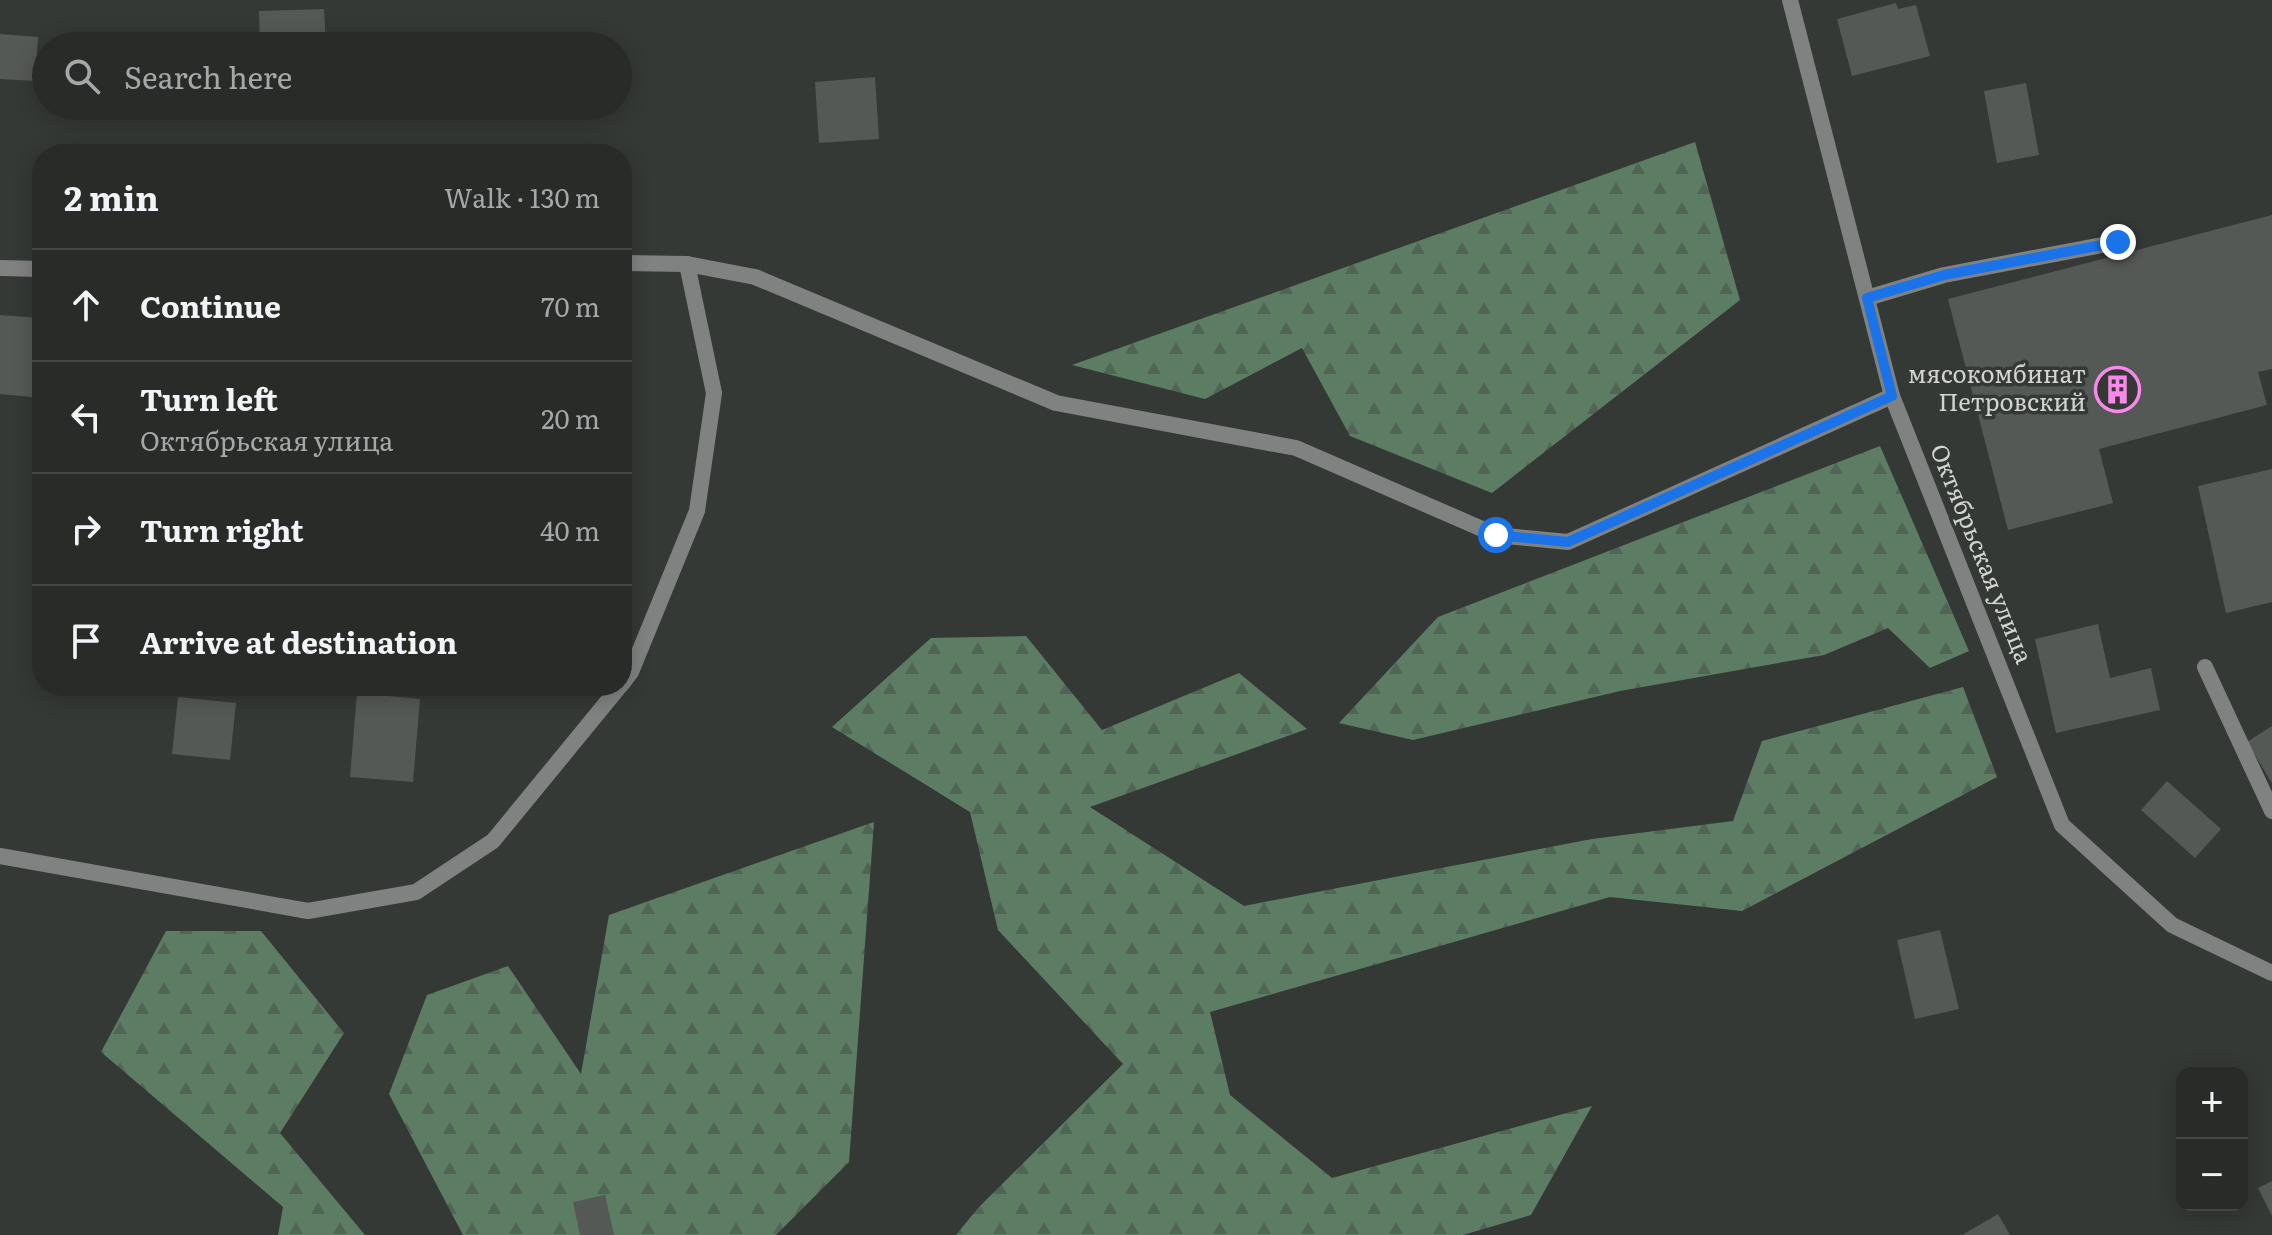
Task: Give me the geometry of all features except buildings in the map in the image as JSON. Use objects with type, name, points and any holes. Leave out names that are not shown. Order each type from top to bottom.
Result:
[{"type":"street","name":"Октябрьская улица","points":[[1790,0],[1892,396],[2062,825],[2172,925],[2272,973]]},
{"type":"street","points":[[1867,298],[1944,275],[2118,242]]},
{"type":"street","points":[[632,263],[687,264],[755,277],[1056,403],[1296,448],[1496,535],[1568,542],[1892,396]]},
{"type":"street","points":[[632,670],[697,511],[714,393],[687,264]]},
{"type":"street","points":[[0,268],[32,269]]},
{"type":"street","points":[[2205,667],[2272,811]]},
{"type":"street","points":[[0,856],[308,911],[416,892],[493,841],[612,696]]},
{"type":"green space","points":[[1695,142],[1740,300],[1492,493],[1350,436],[1302,348],[1205,399],[1072,365]]},
{"type":"green space","points":[[1880,446],[1969,651],[1930,668],[1888,628],[1824,655],[1620,691],[1413,740],[1339,723],[1438,617]]},
{"type":"green space","points":[[1026,636],[1102,730],[1239,673],[1307,729],[1090,807],[1244,906],[1592,839],[1733,821],[1762,741],[1963,687],[1997,777],[1742,911],[1610,897],[1210,1012],[1230,1095],[1332,1178],[1592,1106],[1531,1215],[1463,1235],[956,1235],[978,1208],[1123,1064],[998,930],[970,812],[832,727],[931,638]]},
{"type":"green space","points":[[874,822],[849,1162],[776,1235],[463,1235],[389,1094],[427,995],[508,966],[581,1074],[609,915]]},
{"type":"green space","points":[[166,931],[261,931],[344,1033],[280,1133],[365,1235],[278,1235],[283,1207],[101,1052]]},
{"type":"place","name":"мясокомбинат Петровский","points":[[2117,389]]},
{"type":"route","points":[[1496,535],[1568,542],[1892,396],[1867,298],[1944,275],[2118,242]]}]
